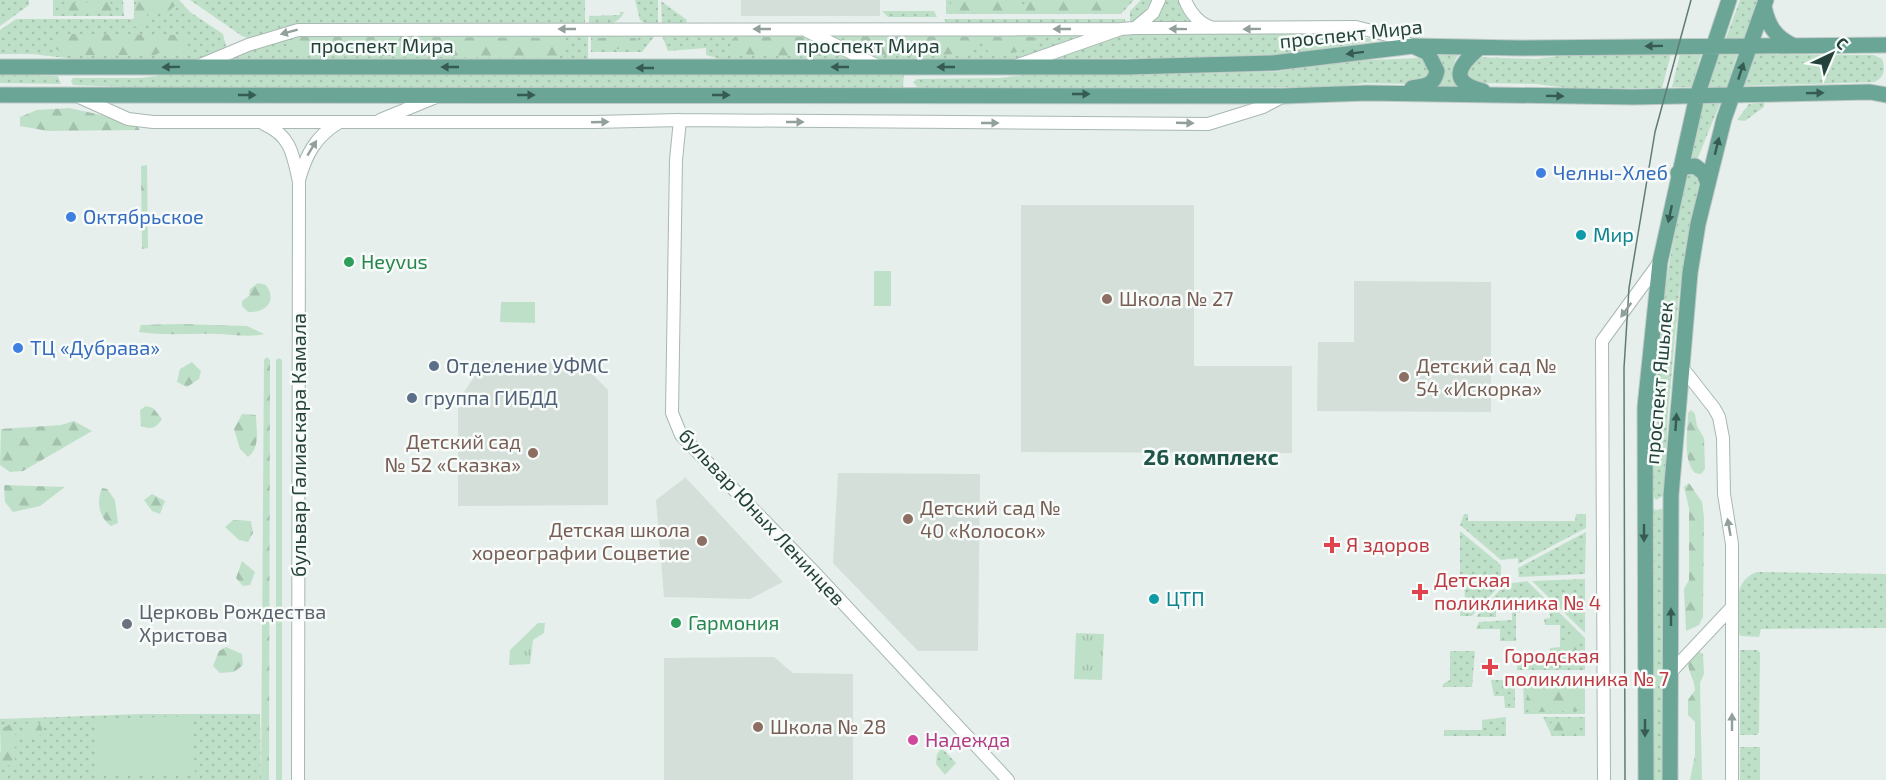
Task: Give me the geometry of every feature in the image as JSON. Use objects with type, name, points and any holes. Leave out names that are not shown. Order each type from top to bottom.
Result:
[{"type":"main road","name":"проспект Яшьлек","points":[[1646,780],[1645,407],[1660,262],[1678,173],[1698,96],[1729,0]]},
{"type":"main road","name":"проспект Яшьлек","points":[[1670,780],[1671,495],[1680,364],[1690,273],[1724,119],[1726,95],[1742,47],[1765,3]]},
{"type":"main road","points":[[1765,3],[1767,19],[1774,32],[1794,46]]},
{"type":"main road","name":"проспект Мира","points":[[0,67],[74,69],[1013,67],[1273,63],[1413,46],[1882,48]]},
{"type":"main road","points":[[1367,93],[1427,86],[1433,82],[1437,71],[1436,64],[1428,53],[1413,46]]},
{"type":"main road","points":[[1479,48],[1460,66],[1462,81],[1467,87],[1497,94]]},
{"type":"main road","points":[[919,94],[913,90],[908,80],[913,71],[920,67]]},
{"type":"main road","points":[[74,69],[67,74],[65,84],[76,95]]},
{"type":"main road","points":[[1870,92],[1886,86]]},
{"type":"main road","points":[[0,95],[1283,96],[1367,93],[1698,96],[1870,92],[1886,95]]},
{"type":"main road","points":[[1724,119],[1737,106],[1760,95]]},
{"type":"main road","points":[[1678,173],[1685,167],[1695,166],[1704,173],[1708,184]]},
{"type":"main road","points":[[1644,492],[1655,504],[1666,502],[1671,495]]},
{"type":"street","points":[[1134,28],[1153,13],[1160,0]]},
{"type":"street","points":[[1185,0],[1194,16],[1206,26],[1221,30]]},
{"type":"street","points":[[196,67],[248,45],[298,30],[1134,28],[1221,30],[1356,27],[1395,37],[1413,46]]},
{"type":"street","points":[[804,29],[879,67]]},
{"type":"street","points":[[1013,67],[1121,29]]},
{"type":"street","points":[[373,122],[444,94]]},
{"type":"street","points":[[76,95],[128,118],[153,122],[680,120],[1208,124],[1263,107],[1283,96]]},
{"type":"street","name":"бульвар Юных Ленинцев","points":[[680,120],[676,160],[672,413],[674,425],[1008,780]]},
{"type":"street","points":[[260,123],[283,135],[293,155],[299,182]]},
{"type":"street","points":[[299,182],[304,161],[320,135],[338,123]]},
{"type":"street","name":"бульвар Галиаскара Камала","points":[[298,780],[299,182]]},
{"type":"street","points":[[1604,780],[1602,341],[1660,262]]},
{"type":"street","points":[[1680,364],[1719,417],[1723,438],[1724,494],[1732,544],[1732,780]]},
{"type":"street","points":[[1671,672],[1732,607]]},
{"type":"shaded area","points":[[741,0],[880,0],[880,16],[741,16]]},
{"type":"shaded area","name":"Школа № 27","points":[[1021,205],[1194,205],[1194,366],[1292,366],[1292,453],[1021,452]]},
{"type":"shaded area","name":"Детский сад № 54 «Искорка»","points":[[1354,281],[1491,282],[1491,412],[1317,411],[1318,342],[1354,342]]},
{"type":"shaded area","name":"Детский сад № 52 «Сказка»","points":[[485,361],[581,363],[608,390],[608,505],[458,506],[458,401]]},
{"type":"shaded area","name":"Детский сад № 40 «Колосок»","points":[[838,473],[980,474],[978,651],[918,651],[833,563]]},
{"type":"shaded area","name":"Детская школа хореографии Соцветие","points":[[686,477],[783,582],[750,599],[664,597],[656,500]]},
{"type":"shaded area","name":"Школа № 28","points":[[774,657],[793,673],[853,674],[853,780],[664,780],[664,658]]},
{"type":"green space","points":[[0,0],[29,0],[29,5],[0,26]]},
{"type":"green space","points":[[53,0],[123,0],[124,16],[53,16]]},
{"type":"green space","points":[[134,0],[179,0],[190,12],[223,34],[226,46],[224,49],[198,59],[74,59],[32,54],[0,54],[0,30],[16,19],[134,19]]},
{"type":"green space","points":[[141,0],[174,0],[177,4],[165,14],[149,9],[145,23],[139,27],[132,26],[136,6]]},
{"type":"green space","points":[[190,0],[585,0],[585,25],[297,26],[251,39],[242,36]]},
{"type":"green space","points":[[635,0],[658,0],[658,24],[648,25],[640,20]]},
{"type":"green space","points":[[946,0],[1134,0],[1121,14],[946,14]]},
{"type":"green space","points":[[951,0],[1020,0],[1024,6],[1032,0],[1132,0],[1117,12],[956,12],[951,8]]},
{"type":"green space","points":[[1141,0],[1153,0],[1141,16],[1130,24],[1130,11]]},
{"type":"green space","points":[[1165,0],[1179,0],[1186,14],[1196,26],[1148,25]]},
{"type":"green space","points":[[1740,0],[1758,0],[1745,39],[1726,38]]},
{"type":"green space","points":[[661,1],[687,20],[685,25],[662,24]]},
{"type":"green space","points":[[110,2],[114,9],[109,12],[64,13],[59,6],[65,3]]},
{"type":"green space","points":[[882,11],[934,11],[937,17],[888,17]]},
{"type":"green space","points":[[620,12],[624,12],[614,23],[589,25],[589,16],[620,15]]},
{"type":"green space","points":[[944,19],[1125,19],[1125,25],[947,24]]},
{"type":"green space","points":[[588,33],[588,60],[224,59],[291,35]]},
{"type":"green space","points":[[591,33],[657,33],[642,52],[591,52]]},
{"type":"green space","points":[[661,33],[803,33],[854,60],[724,60],[706,55],[706,48],[668,51]]},
{"type":"green space","points":[[1095,33],[1024,59],[873,59],[831,37],[833,34]]},
{"type":"green space","points":[[1123,33],[1333,33],[1379,40],[1277,57],[1050,59]]},
{"type":"green space","points":[[69,34],[177,35],[186,39],[188,48],[180,55],[163,51],[155,55],[67,55],[54,48],[55,39]]},
{"type":"green space","points":[[298,36],[557,38],[564,44],[564,51],[558,58],[300,56],[292,48],[291,41]]},
{"type":"green space","points":[[852,36],[1034,37],[1037,41],[1028,49],[1008,53],[989,54],[985,44],[981,43],[961,54],[885,56],[877,51],[867,53],[850,43],[849,38]]},
{"type":"green space","points":[[735,37],[806,37],[836,51],[837,54],[820,57],[737,54],[731,49],[730,42]]},
{"type":"green space","points":[[599,38],[635,38],[640,44],[635,49],[599,49],[594,44]]},
{"type":"green space","points":[[1461,52],[1454,65],[1460,88],[1434,88],[1443,66],[1435,54]]},
{"type":"green space","points":[[1575,54],[1671,54],[1662,88],[1576,89],[1536,84],[1476,83],[1468,79],[1466,66],[1476,57],[1536,59]]},
{"type":"green space","points":[[1680,54],[1701,54],[1692,87],[1672,87]]},
{"type":"green space","points":[[1717,54],[1737,55],[1726,89],[1708,88]]},
{"type":"green space","points":[[1755,54],[1874,55],[1882,59],[1884,70],[1882,76],[1874,82],[1743,86]]},
{"type":"green space","points":[[1426,59],[1432,73],[1418,84],[1364,83],[1337,87],[918,88],[913,82],[917,79],[999,78],[1039,73],[1273,72],[1346,61]]},
{"type":"green space","points":[[178,73],[904,74],[903,88],[149,88],[73,85],[71,81],[73,78],[141,78]]},
{"type":"green space","points":[[0,74],[58,76],[61,84],[0,83]]},
{"type":"green space","points":[[1721,101],[1697,160],[1689,158],[1704,102]]},
{"type":"green space","points":[[1764,102],[1764,107],[1745,121],[1737,120],[1749,104]]},
{"type":"green space","points":[[69,108],[134,122],[140,130],[48,131],[20,126],[20,117],[37,110]]},
{"type":"green space","points":[[147,165],[148,248],[142,249],[141,166]]},
{"type":"green space","points":[[1691,171],[1699,175],[1700,182],[1679,294],[1668,413],[1665,495],[1656,500],[1651,494],[1653,410],[1664,293],[1685,175]]},
{"type":"green space","points":[[874,271],[891,271],[891,306],[874,306]]},
{"type":"green space","points":[[258,283],[266,285],[271,296],[270,301],[260,310],[248,312],[242,306],[242,301],[249,296],[250,289]]},
{"type":"green space","points":[[501,302],[535,302],[535,323],[500,322]]},
{"type":"green space","points":[[141,325],[247,326],[264,334],[246,336],[139,332]]},
{"type":"green space","points":[[267,357],[270,360],[269,780],[261,780],[264,360]]},
{"type":"green space","points":[[279,358],[282,360],[282,780],[276,780],[276,360]]},
{"type":"green space","points":[[192,362],[201,371],[199,379],[187,387],[177,382],[180,369]]},
{"type":"green space","points":[[146,406],[153,408],[162,419],[153,427],[141,426],[140,410]]},
{"type":"green space","points":[[1691,410],[1695,414],[1697,426],[1704,438],[1705,469],[1701,474],[1695,473],[1688,460],[1688,413]]},
{"type":"green space","points":[[242,414],[256,415],[256,443],[248,457],[240,449],[234,429]]},
{"type":"green space","points":[[74,421],[92,431],[23,471],[10,472],[0,465],[1,429],[61,425]]},
{"type":"green space","points":[[1689,483],[1702,502],[1704,517],[1703,617],[1699,625],[1686,631],[1684,589],[1689,580],[1689,508],[1684,487]]},
{"type":"green space","points":[[4,485],[65,487],[40,506],[13,512],[5,502]]},
{"type":"green space","points":[[102,488],[107,489],[115,500],[118,523],[111,526],[101,514],[99,499]]},
{"type":"green space","points":[[152,494],[165,501],[160,514],[152,511],[144,500]]},
{"type":"green space","points":[[1650,507],[1656,510],[1666,508],[1665,780],[1653,780]]},
{"type":"green space","points":[[1464,514],[1468,514],[1468,521],[1575,521],[1576,514],[1586,514],[1586,528],[1518,564],[1518,558],[1501,560],[1460,525]]},
{"type":"green space","points":[[233,520],[251,521],[253,533],[248,542],[239,540],[225,527]]},
{"type":"green space","points":[[1460,531],[1501,565],[1501,576],[1460,577]]},
{"type":"green space","points":[[1586,532],[1585,574],[1519,577],[1518,568]]},
{"type":"green space","points":[[242,561],[255,572],[250,585],[243,586],[236,578]]},
{"type":"green space","points":[[1757,572],[1886,574],[1886,628],[1761,629],[1759,637],[1741,636],[1738,633],[1737,615],[1740,589],[1749,576]]},
{"type":"green space","points":[[1585,579],[1585,633],[1532,581]]},
{"type":"green space","points":[[1527,581],[1585,638],[1585,670],[1517,670],[1517,654],[1549,654],[1550,648],[1560,647],[1560,625],[1545,625],[1544,619],[1550,618],[1549,604],[1522,604],[1522,612],[1516,613],[1516,641],[1500,641],[1500,629],[1476,629],[1479,622],[1512,620],[1512,606],[1496,607],[1496,617],[1476,617],[1505,584]]},
{"type":"green space","points":[[1501,584],[1472,616],[1460,616],[1460,599],[1465,599],[1464,585]]},
{"type":"green space","points":[[538,623],[545,623],[544,633],[533,640],[530,664],[509,665],[510,650]]},
{"type":"green space","points":[[1076,633],[1104,634],[1102,680],[1074,679]]},
{"type":"green space","points":[[1576,636],[1581,641],[1578,651],[1560,668],[1547,668],[1547,663]]},
{"type":"green space","points":[[226,647],[242,654],[243,665],[234,672],[220,673],[213,666],[219,651]]},
{"type":"green space","points":[[1740,650],[1758,650],[1760,653],[1759,732],[1757,735],[1740,735]]},
{"type":"green space","points":[[1450,651],[1475,651],[1472,687],[1443,687],[1443,684],[1450,680]]},
{"type":"green space","points":[[1698,651],[1703,654],[1704,674],[1700,683],[1702,780],[1690,780],[1695,755],[1695,722],[1688,715],[1688,700],[1695,690],[1688,661]]},
{"type":"green space","points":[[1523,676],[1585,676],[1585,714],[1524,714]]},
{"type":"green space","points":[[1579,678],[1583,684],[1583,709],[1580,711],[1537,712],[1527,704],[1527,681]]},
{"type":"green space","points":[[1491,680],[1515,680],[1515,708],[1505,708],[1504,696],[1494,696]]},
{"type":"green space","points":[[141,714],[260,714],[261,780],[0,780],[0,750],[1,753],[11,751],[14,734],[6,727],[0,726],[0,719]]},
{"type":"green space","points":[[192,716],[195,773],[96,775],[95,719]]},
{"type":"green space","points":[[1506,717],[1506,736],[1444,736],[1444,730],[1482,730],[1482,720]]},
{"type":"green space","points":[[1543,717],[1585,717],[1585,736],[1552,736]]},
{"type":"green space","points":[[1554,720],[1577,720],[1579,724],[1575,732],[1556,734],[1549,725]]},
{"type":"green space","points":[[33,721],[39,724],[42,730],[39,736],[33,739],[27,736],[24,730],[27,724]]},
{"type":"green space","points":[[12,722],[14,734],[20,736],[11,751],[16,755],[13,767],[1,762],[0,726],[6,727]]},
{"type":"green space","points":[[1740,747],[1760,747],[1760,780],[1740,780]]},
{"type":"green space","points":[[942,748],[956,763],[945,775],[936,764],[937,754]]},
{"type":"tram line","points":[[1625,780],[1624,368],[1629,288],[1655,132],[1691,0]]},
{"type":"place","name":"Челны-Хлеб","points":[[1541,173]]},
{"type":"place","name":"Октябрьское","points":[[71,217]]},
{"type":"place","name":"Мир","points":[[1581,235]]},
{"type":"place","name":"Heyvus","points":[[349,262]]},
{"type":"place","name":"Школа № 27","points":[[1107,299]]},
{"type":"place","name":"ТЦ «Дубрава»","points":[[18,348]]},
{"type":"place","name":"Отделение УФМС","points":[[434,366]]},
{"type":"place","name":"Детский сад № 54 «Искорка»","points":[[1404,377]]},
{"type":"place","name":"группа ГИБДД","points":[[412,398]]},
{"type":"place","name":"Детский сад № 52 «Сказка»","points":[[533,453]]},
{"type":"place","name":"Детский сад № 40 «Колосок»","points":[[908,519]]},
{"type":"place","name":"Детская школа хореографии Соцветие","points":[[702,541]]},
{"type":"place","name":"Я здоров","points":[[1332,545]]},
{"type":"place","name":"Детская поликлиника № 4","points":[[1420,592]]},
{"type":"place","name":"ЦТП","points":[[1154,599]]},
{"type":"place","name":"Гармония","points":[[676,623]]},
{"type":"place","name":"Церковь Рождества Христова","points":[[127,624]]},
{"type":"place","name":"Городская поликлиника № 7","points":[[1490,667]]},
{"type":"place","name":"Школа № 28","points":[[758,727]]},
{"type":"place","name":"Надежда","points":[[913,740]]},
{"type":"district","name":"26 комплекс","points":[[1211,457]]}]
